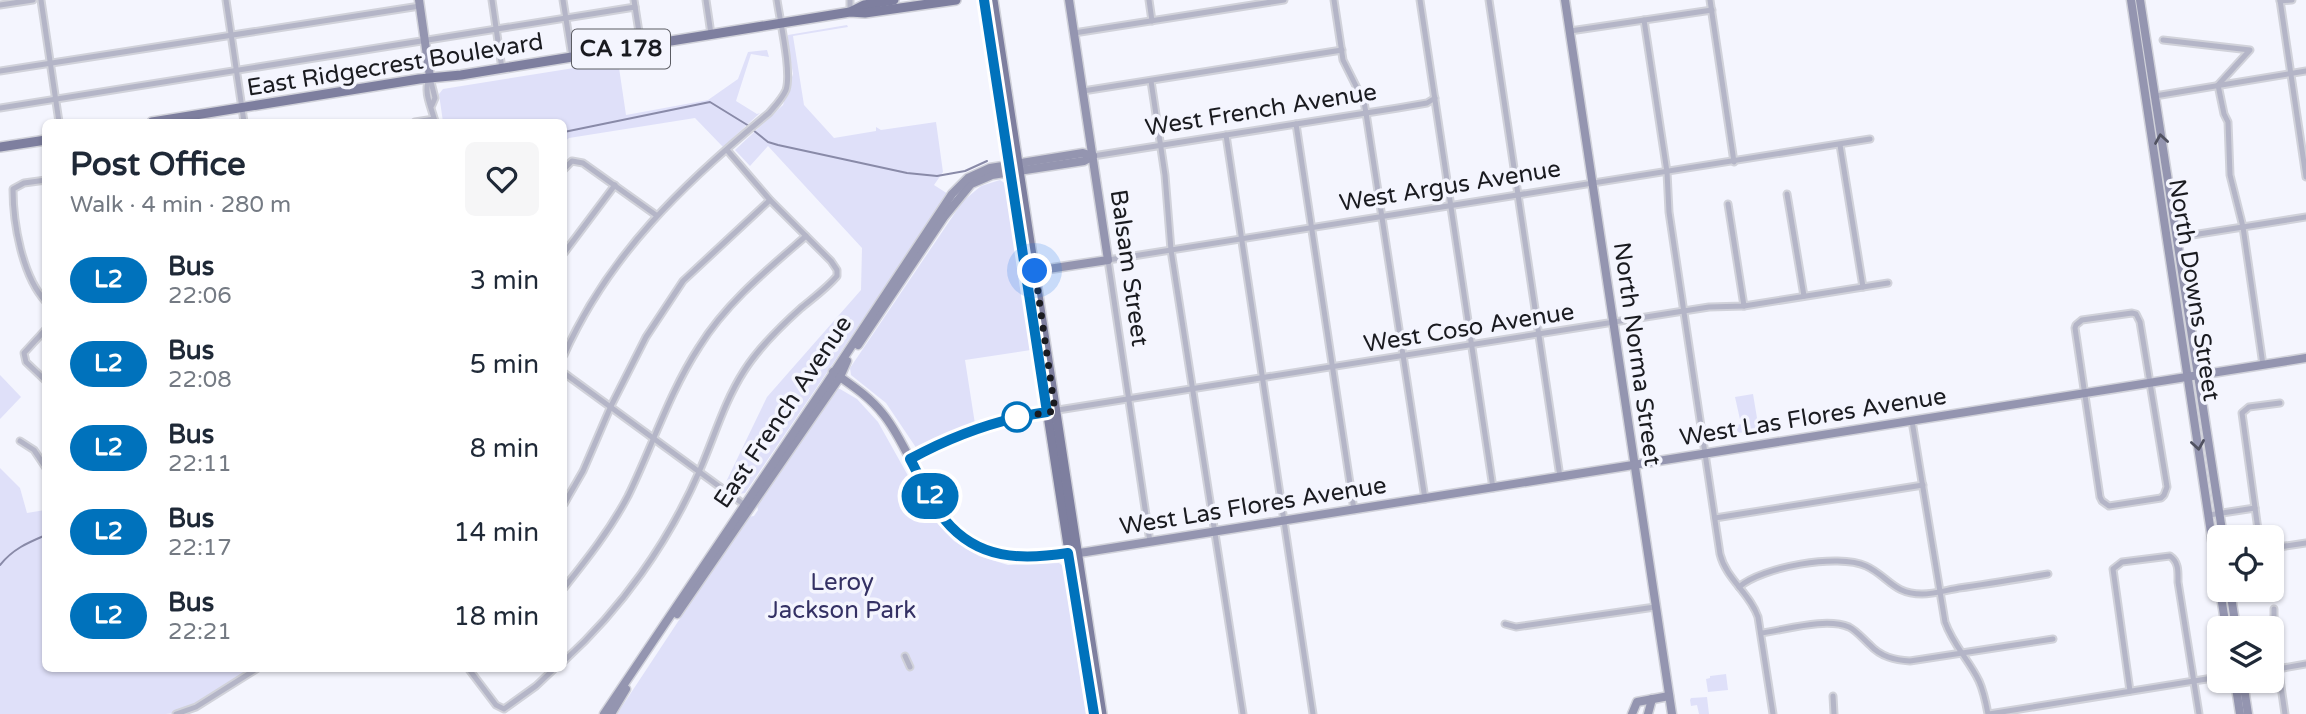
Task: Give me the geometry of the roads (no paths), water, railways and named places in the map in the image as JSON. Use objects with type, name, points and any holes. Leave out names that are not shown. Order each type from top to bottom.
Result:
[{"type":"main road","name":"East Ridgecrest Boulevard","points":[[850,12],[864,5],[894,0]]},
{"type":"main road","name":"East Ridgecrest Boulevard","points":[[171,119],[572,58],[850,12],[865,13],[956,0]]},
{"type":"main road","points":[[984,0],[998,89],[1035,271],[1051,411]]},
{"type":"main road","points":[[993,0],[1012,124],[1019,227],[1051,411],[1094,714]]},
{"type":"main road","name":"Balsam Street","points":[[1069,0],[1108,260]]},
{"type":"main road","name":"North Norma Street","points":[[1565,0],[1672,714]]},
{"type":"main road","name":"North Downs Street","points":[[2131,0],[2210,525]]},
{"type":"main road","name":"North Downs Street","points":[[2140,0],[2221,525]]},
{"type":"main road","points":[[419,3],[430,78]]},
{"type":"main road","points":[[998,89],[1002,93],[1007,117],[1012,124]]},
{"type":"main road","points":[[0,147],[42,140]]},
{"type":"main road","name":"West French Avenue","points":[[1015,168],[1084,161],[1093,156]]},
{"type":"main road","name":"East French Avenue","points":[[604,714],[837,375],[952,194],[977,173],[1015,168]]},
{"type":"main road","points":[[1019,227],[1024,234],[1029,267],[1035,271]]},
{"type":"main road","name":"West Argus Avenue","points":[[1035,271],[1108,260]]},
{"type":"main road","name":"West Las Flores Avenue","points":[[837,375],[861,391],[895,429],[940,513],[952,527],[969,541],[989,551],[1019,557],[1150,542],[2306,358]]},
{"type":"main road","name":"East French Avenue","points":[[611,714],[743,517],[747,507]]},
{"type":"main road","points":[[1072,553],[1102,714]]},
{"type":"main road","points":[[1086,663],[1092,674],[1095,699],[1100,702]]},
{"type":"main road","points":[[2236,693],[2239,714]]},
{"type":"main road","points":[[2245,693],[2248,714]]},
{"type":"main road","points":[[1632,714],[1635,704],[1669,696]]},
{"type":"main road","points":[[1648,714],[1651,699]]},
{"type":"street","points":[[0,5],[33,0]]},
{"type":"street","points":[[41,0],[59,119]]},
{"type":"street","points":[[226,0],[244,119]]},
{"type":"street","points":[[492,0],[502,69]]},
{"type":"street","points":[[564,0],[572,58]]},
{"type":"street","points":[[706,0],[711,34]]},
{"type":"street","points":[[567,349],[597,290],[656,215],[769,113],[786,90],[787,65],[777,0]]},
{"type":"street","points":[[850,0],[850,12]]},
{"type":"street","points":[[1149,0],[1152,21]]},
{"type":"street","points":[[1074,33],[1284,0]]},
{"type":"street","points":[[1334,0],[1348,71],[1364,102],[1425,499]]},
{"type":"street","points":[[1420,0],[1493,488]]},
{"type":"street","points":[[1489,0],[1560,477]]},
{"type":"street","points":[[1710,0],[1734,162]]},
{"type":"street","points":[[2292,0],[2280,1],[2306,177]]},
{"type":"street","points":[[0,71],[232,36],[419,3]]},
{"type":"street","points":[[0,108],[566,18],[635,3],[641,45]]},
{"type":"street","points":[[1570,32],[1712,10]]},
{"type":"street","points":[[1644,20],[1667,172],[1669,212],[1683,312],[1721,561],[1728,575],[1755,607],[1773,714]]},
{"type":"street","points":[[2163,40],[2250,50],[2218,85]]},
{"type":"street","points":[[1083,91],[1342,50]]},
{"type":"street","points":[[2155,96],[2306,71]]},
{"type":"street","points":[[430,78],[426,86],[435,119]]},
{"type":"street","points":[[1151,80],[1168,204],[1171,250],[1242,714]]},
{"type":"street","points":[[2218,85],[2228,122],[2230,175],[2243,228],[2263,365]]},
{"type":"street","name":"West French Avenue","points":[[1093,156],[1427,103],[1435,98]]},
{"type":"street","points":[[1296,124],[1354,510]]},
{"type":"street","points":[[1226,135],[1313,714]]},
{"type":"street","name":"West Argus Avenue","points":[[1108,260],[1870,139]]},
{"type":"street","points":[[1840,145],[1863,287]]},
{"type":"street","points":[[567,658],[608,616],[637,580],[672,526],[699,471],[721,414],[744,370],[782,325],[833,280],[837,272],[831,261],[770,200],[727,150]]},
{"type":"street","points":[[567,166],[572,161],[586,164],[656,215]]},
{"type":"street","points":[[42,181],[24,183],[13,189],[23,259],[35,289],[42,297]]},
{"type":"street","points":[[567,249],[615,186]]},
{"type":"street","points":[[1787,194],[1804,296]]},
{"type":"street","points":[[567,498],[583,471],[646,337],[683,281],[770,200]]},
{"type":"street","points":[[1728,204],[1744,306]]},
{"type":"street","points":[[2186,236],[2306,217]]},
{"type":"street","points":[[567,584],[613,522],[655,438],[675,390],[705,338],[728,308],[806,236]]},
{"type":"street","name":"Balsam Street","points":[[1108,260],[1150,542]]},
{"type":"street","name":"West Coso Avenue","points":[[910,459],[982,426],[1051,411],[1709,307],[1744,306],[1888,283]]},
{"type":"street","points":[[2136,314],[2140,322],[2167,487],[2164,495],[2157,499],[2106,505],[2100,497],[2085,393],[2076,325],[2082,320],[2136,314]]},
{"type":"street","points":[[42,334],[26,348],[24,356],[26,362],[42,377]]},
{"type":"street","points":[[567,375],[747,507]]},
{"type":"street","points":[[2257,525],[2242,413],[2249,407],[2280,403]]},
{"type":"street","points":[[1912,421],[1945,622],[1960,654],[1978,679],[1988,714],[2207,679]]},
{"type":"street","points":[[20,441],[34,450],[42,462]]},
{"type":"street","points":[[1715,518],[1923,485]]},
{"type":"street","points":[[2209,515],[2255,508]]},
{"type":"street","points":[[2284,546],[2306,543]]},
{"type":"street","points":[[2130,691],[2113,569],[2122,562],[2170,556],[2178,568],[2199,714]]},
{"type":"street","points":[[1739,587],[1766,571],[1837,559],[1868,566],[1899,590],[1922,594],[2048,574]]},
{"type":"street","points":[[1505,624],[1516,627],[1656,607]]},
{"type":"street","points":[[2274,609],[2274,616]]},
{"type":"street","points":[[1761,633],[1816,624],[1838,624],[1857,633],[1890,659],[1910,662],[2053,639]]},
{"type":"street","points":[[905,656],[910,667]]},
{"type":"street","points":[[2284,667],[2306,664]]},
{"type":"street","points":[[176,714],[196,707],[252,672]]},
{"type":"street","points":[[473,672],[496,705],[507,708],[550,672]]},
{"type":"street","points":[[2280,693],[2285,714]]},
{"type":"street","points":[[1833,696],[1833,714]]},
{"type":"waterway","points":[[567,131],[710,102],[749,126]]},
{"type":"waterway","points":[[753,130],[768,142],[778,145],[907,173],[937,176],[965,171],[987,161]]},
{"type":"waterway","points":[[0,565],[21,547],[42,537]]},
{"type":"park label","name":"Leroy Jackson Park","points":[[842,596]]}]
